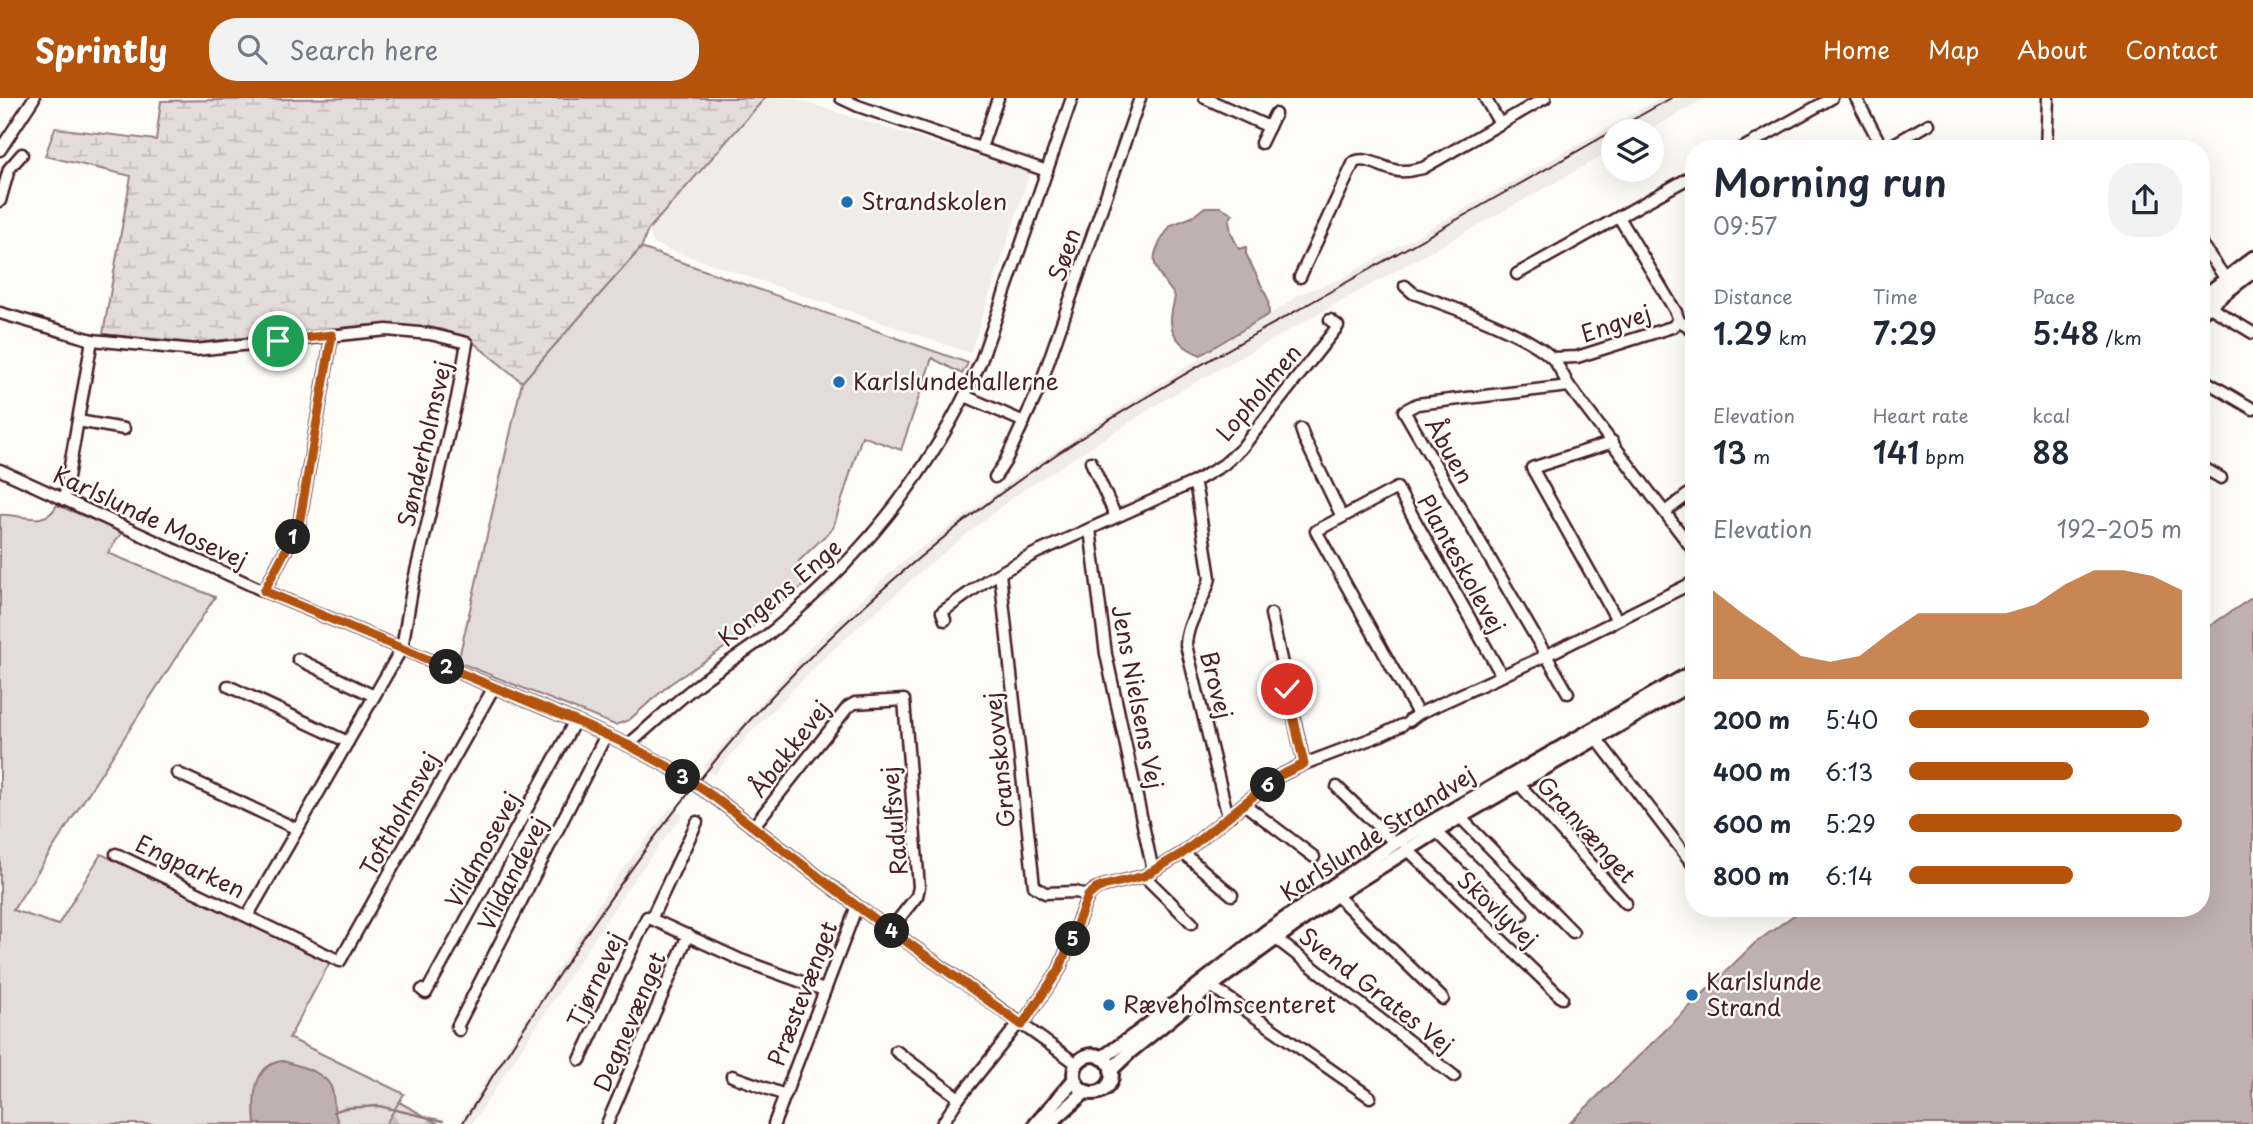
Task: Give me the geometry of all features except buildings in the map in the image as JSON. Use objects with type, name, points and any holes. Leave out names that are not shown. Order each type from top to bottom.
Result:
[{"type":"main road","points":[[2210,298],[2226,279],[2253,258]]},
{"type":"main road","points":[[2210,301],[2253,271]]},
{"type":"main road","name":"Karlslunde Strandvej","points":[[1102,1058],[1266,932],[1401,845],[1591,728],[1685,683]]},
{"type":"main road","name":"Karlslunde Strandvej","points":[[1111,1070],[1211,986],[1401,845],[1436,831],[1685,684]]},
{"type":"main road","points":[[1035,1124],[1074,1080],[1077,1064],[1085,1057],[1102,1058],[1111,1070],[1110,1082],[1097,1093],[1085,1092],[1074,1080]]},
{"type":"main road","points":[[1049,1124],[1085,1092]]},
{"type":"street","points":[[0,150],[34,98]]},
{"type":"street","points":[[841,98],[1047,171]]},
{"type":"street","points":[[981,148],[998,98]]},
{"type":"street","name":"Kongens Enge","points":[[628,745],[703,680],[773,631],[858,553],[888,517],[925,464],[965,396],[986,348],[1072,98]]},
{"type":"street","name":"Søen","points":[[995,477],[1024,422],[1054,350],[1140,98]]},
{"type":"street","points":[[1205,98],[1269,127]]},
{"type":"street","points":[[1485,98],[1500,124]]},
{"type":"street","points":[[1300,277],[1354,162],[1363,159],[1395,171],[1416,170],[1545,98]]},
{"type":"street","points":[[1757,140],[1832,98]]},
{"type":"street","points":[[1856,98],[1879,140]]},
{"type":"street","points":[[2046,140],[2048,98]]},
{"type":"street","points":[[1262,143],[1275,114]]},
{"type":"street","points":[[1900,140],[1929,124]]},
{"type":"street","points":[[0,201],[9,169],[22,154]]},
{"type":"street","points":[[1517,274],[1685,180]]},
{"type":"street","points":[[1619,217],[1676,313],[1685,323]]},
{"type":"street","points":[[2210,256],[2226,279]]},
{"type":"street","points":[[1405,286],[1413,293],[1529,342],[1552,358],[1569,386],[1685,539]]},
{"type":"street","points":[[2210,308],[2253,333]]},
{"type":"street","name":"Sønderholmsvej","points":[[0,313],[92,340],[195,350],[387,330],[430,334],[467,343],[457,398],[413,584],[402,648]]},
{"type":"street","name":"Lopholmen","points":[[945,620],[942,612],[1035,553],[1194,482],[1223,465],[1241,449],[1338,326],[1330,320]]},
{"type":"street","name":"Engvej","points":[[1552,358],[1577,357],[1672,327],[1685,327]]},
{"type":"street","points":[[264,591],[299,525],[332,335]]},
{"type":"street","points":[[64,500],[92,340]]},
{"type":"street","points":[[2210,384],[2253,409]]},
{"type":"street","name":"Åbuen","points":[[1545,656],[1404,411],[1417,404],[1569,386]]},
{"type":"street","points":[[965,396],[1024,422]]},
{"type":"street","points":[[78,421],[124,429]]},
{"type":"street","points":[[1301,429],[1342,517]]},
{"type":"street","points":[[1613,442],[1532,468],[1617,620]]},
{"type":"street","points":[[1091,461],[1116,517]]},
{"type":"street","name":"Karlslunde Mosevej","points":[[0,470],[264,591],[628,745],[703,790],[857,906],[1077,1064]]},
{"type":"street","points":[[2210,472],[2221,478]]},
{"type":"street","name":"Brovej","points":[[1194,482],[1210,578],[1208,588],[1189,626],[1186,645],[1226,809],[1231,815]]},
{"type":"street","name":"Planteskolevej","points":[[1418,714],[1316,531],[1396,488],[1502,676]]},
{"type":"street","points":[[1665,512],[1685,497]]},
{"type":"street","name":"Jens Nielsens Vej","points":[[1090,529],[1106,654],[1149,874]]},
{"type":"street","name":"Granskovvej","points":[[1000,573],[1034,886],[1045,893],[1076,892],[1088,896]]},
{"type":"street","points":[[942,1124],[958,1098],[1021,1024],[1059,970],[1088,896],[1096,889],[1149,874],[1183,853],[1277,777],[1381,735],[1418,714],[1545,656],[1685,586]]},
{"type":"street","points":[[1270,614],[1304,764]]},
{"type":"street","name":"Engparken","points":[[248,915],[402,648]]},
{"type":"street","points":[[1545,656],[1568,694]]},
{"type":"street","points":[[298,659],[374,696]]},
{"type":"street","points":[[228,686],[348,742]]},
{"type":"street","name":"Toftholmsvej","points":[[340,961],[494,687]]},
{"type":"street","name":"Åbakkevej","points":[[753,827],[848,707],[855,703],[904,700]]},
{"type":"street","name":"Radulfsvej","points":[[890,930],[917,896],[919,887],[904,700]]},
{"type":"street","name":"Vildmosevej","points":[[422,990],[426,993],[575,721]]},
{"type":"street","name":"Vildandevej","points":[[459,1030],[457,1027],[606,735]]},
{"type":"street","points":[[1596,738],[1685,854]]},
{"type":"street","points":[[177,773],[297,830]]},
{"type":"street","name":"Granvænget","points":[[1518,783],[1626,902]]},
{"type":"street","name":"Skovlyvej","points":[[1337,787],[1562,998]]},
{"type":"street","points":[[1244,804],[1314,857]]},
{"type":"street","name":"Karlslunde Strandvej","points":[[1460,817],[1573,932]]},
{"type":"street","name":"Tjørnevej","points":[[580,1060],[697,822]]},
{"type":"street","points":[[1436,831],[1522,915]]},
{"type":"street","points":[[1183,853],[1232,895]]},
{"type":"street","name":"Engparken","points":[[116,854],[340,961]]},
{"type":"street","points":[[1149,874],[1192,923]]},
{"type":"street","points":[[1336,895],[1443,999]]},
{"type":"street","name":"Præstevænget","points":[[774,1124],[857,906]]},
{"type":"street","points":[[649,918],[741,960],[824,990]]},
{"type":"street","name":"Degnevænget","points":[[607,1124],[688,935]]},
{"type":"street","name":"Svend Grates Vej","points":[[1275,938],[1454,1076]]},
{"type":"street","points":[[1211,986],[1370,1097]]},
{"type":"street","points":[[896,1051],[958,1098]]},
{"type":"street","name":"Præstevænget","points":[[732,1076],[785,1095]]},
{"type":"shaded area","name":"Strandskolen","points":[[765,98],[792,98],[1030,173],[970,353],[654,244],[648,230]]},
{"type":"shaded area","points":[[1660,98],[1706,98],[1664,121],[1664,119],[1623,119]]},
{"type":"shaded area","points":[[1601,131],[1601,157],[1169,397],[1016,495],[927,566],[830,652],[749,734],[714,775],[703,767],[814,643],[906,559],[1083,432],[1298,295],[1339,280]]},
{"type":"shaded area","points":[[1205,207],[1221,207],[1233,214],[1229,220],[1231,233],[1239,249],[1246,247],[1246,254],[1268,299],[1269,314],[1201,355],[1185,346],[1173,332],[1171,316],[1175,296],[1157,269],[1155,255],[1171,225],[1192,217]]},
{"type":"shaded area","points":[[2253,597],[2253,1124],[1569,1124],[1755,943],[1791,917],[2210,917],[2210,626]]},
{"type":"shaded area","points":[[671,807],[683,814],[626,890],[472,1124],[461,1120],[614,881]]},
{"type":"shaded area","points":[[283,1061],[310,1070],[328,1081],[339,1124],[255,1124],[255,1094],[260,1076],[265,1069]]},
{"type":"green space","points":[[765,98],[648,230],[641,248],[522,382],[470,340],[441,329],[368,325],[194,343],[103,334],[131,176],[45,156],[55,128],[156,140],[161,101]]},
{"type":"green space","points":[[641,248],[968,363],[962,374],[932,358],[901,450],[862,436],[833,528],[799,561],[797,573],[805,585],[739,638],[670,684],[629,720],[615,725],[458,662],[522,382]]},
{"type":"green space","points":[[57,505],[122,532],[108,553],[215,597],[13,910],[58,925],[101,854],[330,962],[289,1038],[404,1094],[386,1124],[0,1124],[0,515],[39,518],[52,512]]},
{"type":"green space","points":[[399,1102],[439,1124],[386,1124]]},
{"type":"waterway","points":[[333,1112],[345,1108],[379,1106],[443,1121]]},
{"type":"tram line","points":[[462,1124],[618,887],[704,774],[799,668],[921,556],[986,504],[1120,413],[1671,98]]},
{"type":"place","name":"Strandskolen","points":[[847,202]]},
{"type":"place","name":"Karlslundehallerne","points":[[839,382]]},
{"type":"place","name":"Karlslunde Strand","points":[[1692,995]]},
{"type":"place","name":"Ræveholmscenteret","points":[[1109,1005]]},
{"type":"route","points":[[278,341],[332,335],[299,525],[264,591],[575,721],[669,767],[714,797],[857,906],[1022,1025],[1059,970],[1088,896],[1103,886],[1144,876],[1183,853],[1277,777],[1304,764],[1287,689]]}]
